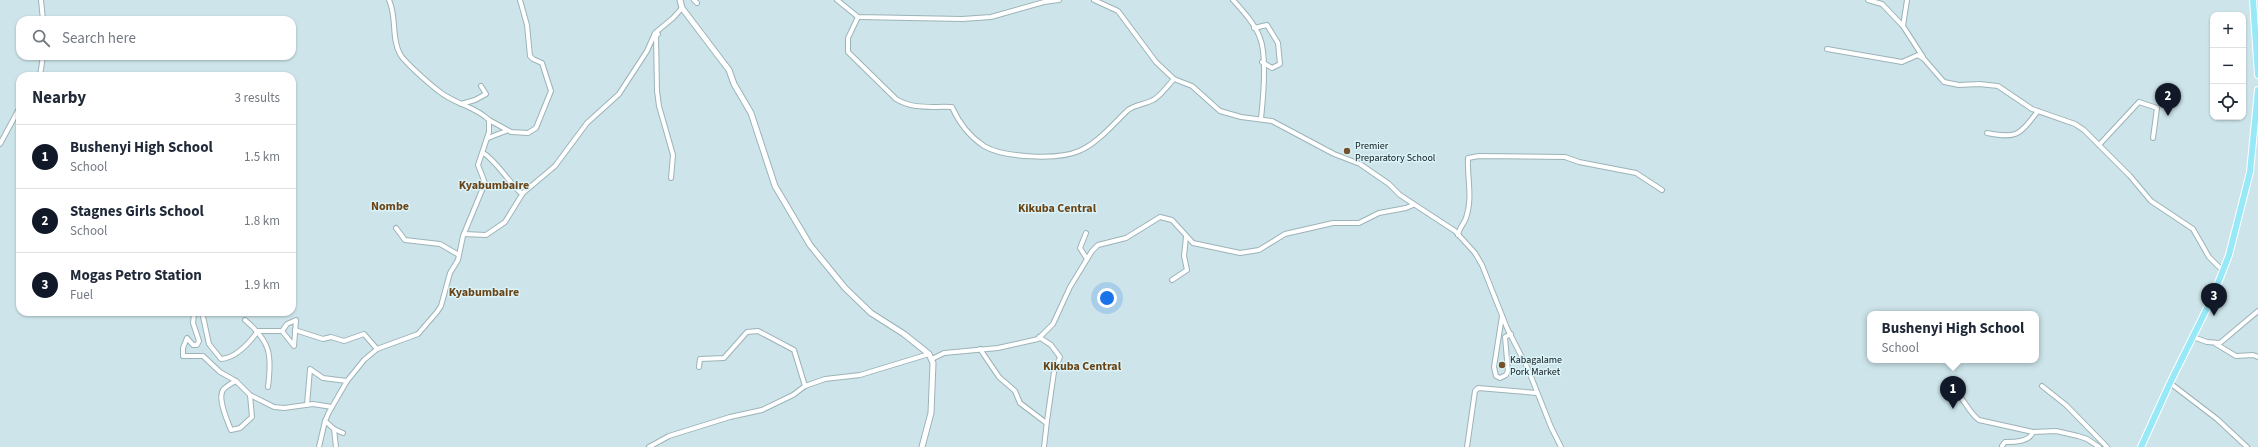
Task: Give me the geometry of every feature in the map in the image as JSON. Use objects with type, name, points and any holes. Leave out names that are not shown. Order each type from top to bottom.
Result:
[{"type":"main road","points":[[2253,0],[2258,75]]},
{"type":"main road","points":[[2141,447],[2223,271],[2239,218],[2250,172],[2258,90]]},
{"type":"street","points":[[41,0],[43,16]]},
{"type":"street","points":[[389,0],[392,7],[397,47],[400,55],[444,95],[476,110],[506,131],[528,134],[536,128],[551,91],[542,62],[531,58],[527,25],[520,0]]},
{"type":"street","points":[[392,7],[394,0]]},
{"type":"street","points":[[680,0],[682,8],[729,70],[734,84],[751,113],[775,186],[810,245],[845,288],[863,305],[929,354],[932,359],[931,413],[922,447]]},
{"type":"street","points":[[837,0],[858,17],[962,19],[991,17],[1038,3],[1059,0]]},
{"type":"street","points":[[1094,0],[1118,11],[1156,62],[1174,78],[1192,86],[1220,111],[1241,117],[1272,121],[1334,154],[1360,164],[1413,205],[1448,225],[1475,252],[1482,265],[1502,315],[1528,369],[1561,447]]},
{"type":"street","points":[[1232,0],[1247,16],[1260,38],[1264,87],[1261,119]]},
{"type":"street","points":[[1868,0],[1882,4],[1903,26],[1924,59],[1944,82],[1959,86],[1979,84],[1998,86],[2038,111],[2075,124],[2099,145],[2151,201],[2193,229],[2209,257],[2223,271]]},
{"type":"street","points":[[1903,26],[1907,0]]},
{"type":"street","points":[[464,234],[488,234],[505,222],[522,194],[555,166],[587,123],[619,94],[647,51],[656,33],[682,8]]},
{"type":"street","points":[[858,17],[848,38],[848,52],[896,99],[905,104],[920,108],[952,107],[958,121],[985,147],[1005,152],[1053,157],[1081,151],[1114,126],[1129,109],[1155,99],[1174,78]]},
{"type":"street","points":[[666,24],[656,36],[656,67],[659,106],[673,154],[671,178]]},
{"type":"street","points":[[1254,28],[1267,25],[1278,43],[1280,64],[1272,68],[1262,62]]},
{"type":"street","points":[[1827,49],[1844,50],[1897,62],[1908,60],[1916,56],[1924,59]]},
{"type":"street","points":[[41,72],[42,60]]},
{"type":"street","points":[[461,104],[475,100],[486,94],[481,86]]},
{"type":"street","points":[[2099,145],[2139,102],[2157,108],[2153,138]]},
{"type":"street","points":[[1987,134],[2013,136],[2022,131],[2038,111]]},
{"type":"street","points":[[0,144],[16,114]]},
{"type":"street","points":[[319,447],[325,421],[347,381],[364,360],[377,349],[410,338],[427,325],[441,306],[447,279],[459,255],[464,234],[485,183],[478,165],[488,138],[489,120]]},
{"type":"street","points":[[488,138],[506,131]]},
{"type":"street","points":[[483,152],[489,156],[504,176],[522,194]]},
{"type":"street","points":[[1458,235],[1460,227],[1466,220],[1469,206],[1470,190],[1468,158],[1479,156],[1565,157],[1636,173],[1662,190]]},
{"type":"street","points":[[932,359],[944,353],[1033,341],[1045,335],[1053,324],[1070,288],[1087,259],[1098,245],[1126,238],[1160,217],[1172,220],[1193,243],[1240,253],[1259,250],[1286,234],[1333,223],[1359,223],[1379,213],[1406,208],[1413,205]]},
{"type":"street","points":[[396,228],[405,240],[440,244],[459,255]]},
{"type":"street","points":[[1086,233],[1080,248],[1087,259]]},
{"type":"street","points":[[1172,280],[1187,270],[1184,256],[1186,236]]},
{"type":"street","points":[[2216,344],[2222,342],[2258,311]]},
{"type":"street","points":[[1502,315],[1494,367],[1496,376],[1500,378],[1506,375],[1508,371],[1505,337],[1511,334]]},
{"type":"street","points":[[194,316],[193,323],[199,340],[198,345],[194,345],[187,338],[183,348],[183,356],[203,356],[220,372],[236,381],[250,395],[274,407],[284,408],[307,404],[332,408]]},
{"type":"street","points":[[203,316],[210,344],[221,359],[227,358],[250,342],[258,331]]},
{"type":"street","points":[[258,331],[282,331],[294,319],[296,320],[294,346],[282,331]]},
{"type":"street","points":[[245,320],[258,331],[271,359],[268,387]]},
{"type":"street","points":[[295,330],[323,339],[331,337],[344,341],[364,334],[377,349]]},
{"type":"street","points":[[699,367],[700,359],[724,358],[747,332],[758,331],[794,350],[805,386]]},
{"type":"street","points":[[1039,337],[1051,345],[1060,357],[1054,372],[1044,447]]},
{"type":"street","points":[[2193,337],[2216,344],[2236,356],[2253,355],[2258,357]]},
{"type":"street","points":[[980,349],[999,376],[1015,391],[1020,403],[1044,422],[1047,421]]},
{"type":"street","points":[[649,447],[669,436],[730,417],[762,410],[805,386],[825,379],[868,374],[894,363],[929,354]]},
{"type":"street","points":[[307,404],[310,369],[323,378],[347,381]]},
{"type":"street","points":[[236,381],[224,389],[222,393],[224,414],[232,430],[240,428],[252,417],[250,395]]},
{"type":"street","points":[[1946,382],[1954,393],[1961,397],[1971,414],[1979,420],[2033,432],[2056,431],[2087,439],[2099,447]]},
{"type":"street","points":[[2170,382],[2227,428],[2247,447]]},
{"type":"street","points":[[2042,386],[2066,405],[2104,441],[2107,447]]},
{"type":"street","points":[[1467,447],[1475,391],[1478,388],[1537,393]]},
{"type":"street","points":[[325,421],[343,433]]},
{"type":"street","points":[[334,428],[336,447]]},
{"type":"street","points":[[2002,446],[2005,442],[2018,442],[2032,435],[2033,432]]},
{"type":"place","name":"Stagnes Girls School","points":[[2168,116]]},
{"type":"place","name":"Premier Preparatory School","points":[[1347,151]]},
{"type":"place","name":"Mogas Petro Station","points":[[2214,316]]},
{"type":"place","name":"Kabagalame Pork Market","points":[[1502,365]]},
{"type":"place","name":"Bushenyi High School","points":[[1953,409]]},
{"type":"district","name":"Kyabumbaire","points":[[494,185]]},
{"type":"district","name":"Nombe","points":[[390,206]]},
{"type":"district","name":"Kikuba Central","points":[[1057,208]]},
{"type":"district","name":"Kyabumbaire","points":[[484,292]]},
{"type":"district","name":"Kikuba Central","points":[[1082,366]]}]
